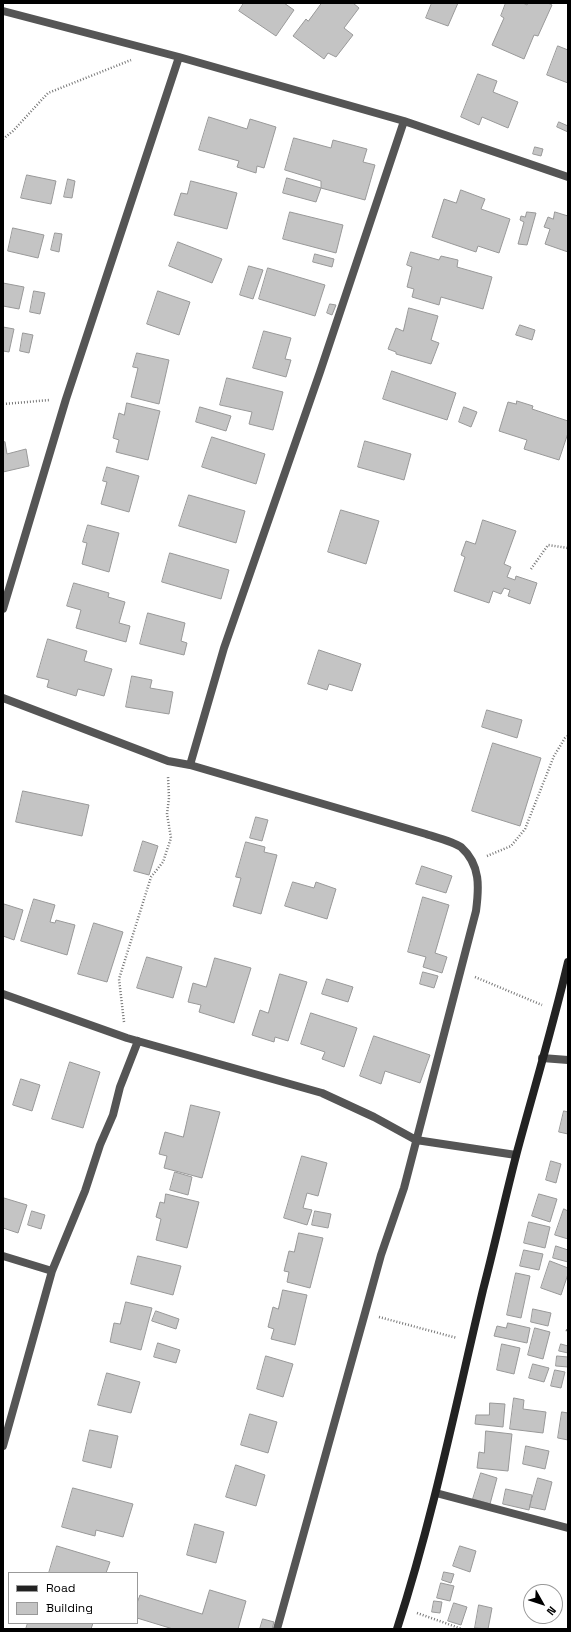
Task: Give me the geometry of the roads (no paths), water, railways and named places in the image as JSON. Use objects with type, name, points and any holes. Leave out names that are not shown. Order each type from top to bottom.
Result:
[{"type":"street","points":[[3,12],[179,57],[404,121],[568,176]]},
{"type":"street","points":[[3,609],[66,399],[179,57]]},
{"type":"street","points":[[190,765],[224,648],[320,372],[404,121]]},
{"type":"street","points":[[3,698],[168,761],[190,765],[426,834],[460,847],[473,862],[479,885],[476,911],[404,1188],[381,1255],[364,1312],[277,1629]]},
{"type":"street","points":[[397,1629],[404,1609],[436,1493],[516,1155],[542,1058],[558,1006],[568,962]]},
{"type":"street","points":[[3,994],[126,1038],[322,1092],[374,1117],[416,1140],[516,1155]]},
{"type":"street","points":[[3,1446],[52,1271],[85,1192],[100,1145],[113,1115],[120,1088],[138,1041]]},
{"type":"street","points":[[542,1058],[568,1060]]},
{"type":"street","points":[[3,1256],[52,1271]]},
{"type":"street","points":[[436,1493],[568,1528]]}]
